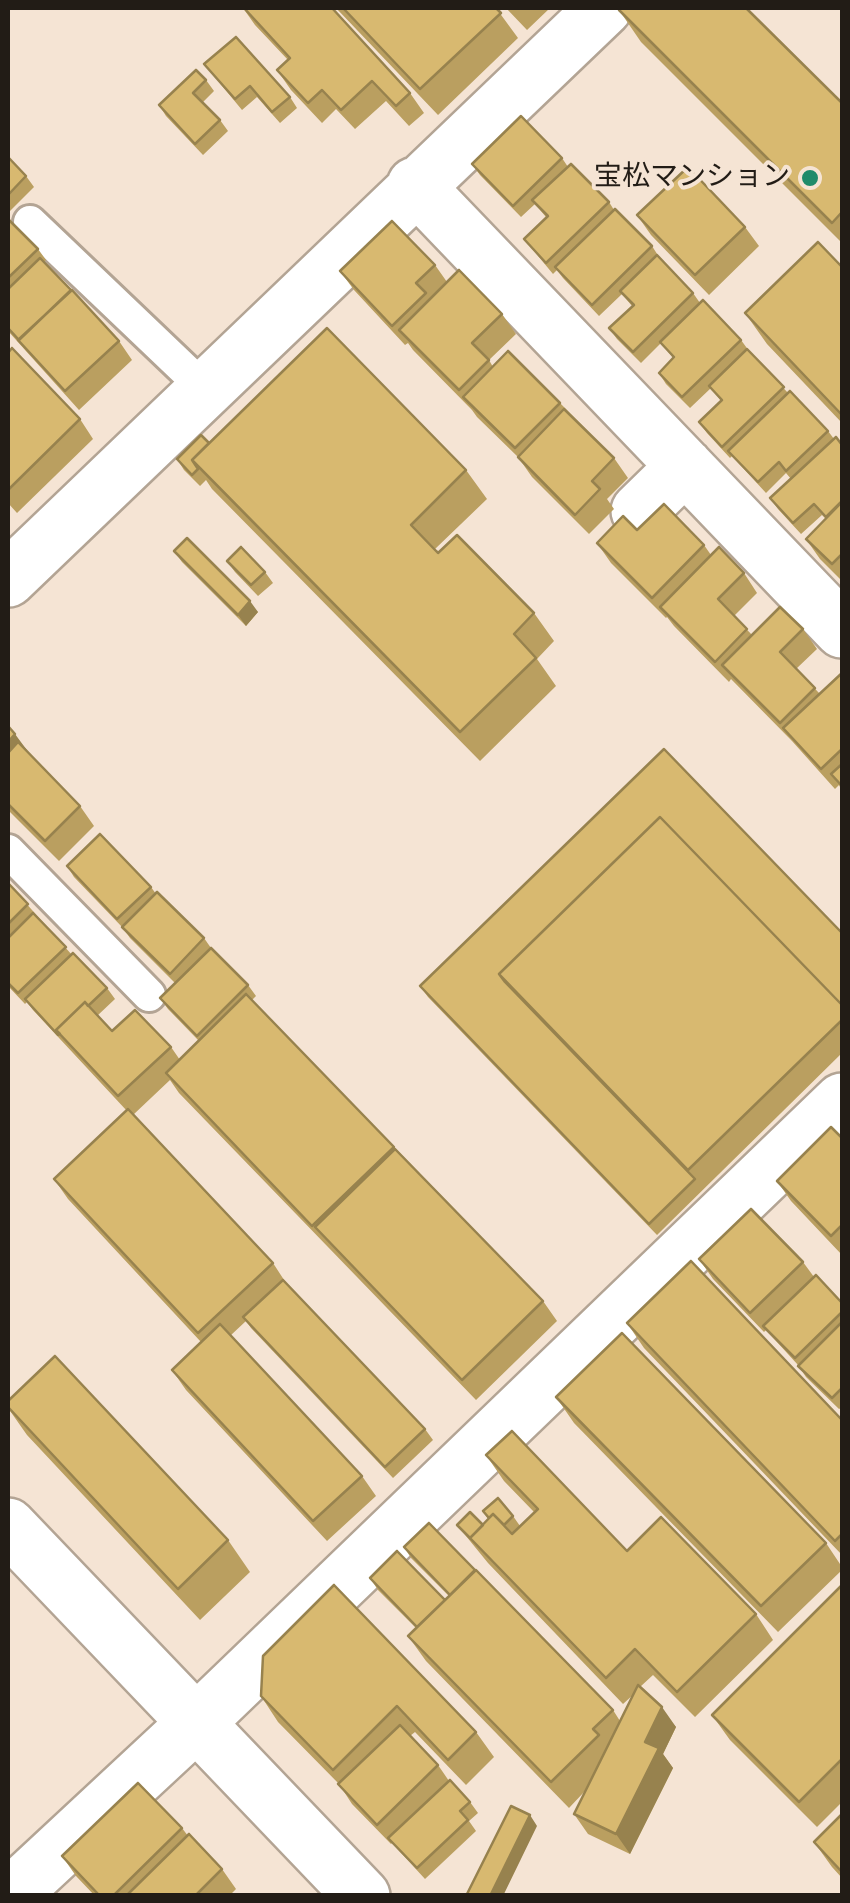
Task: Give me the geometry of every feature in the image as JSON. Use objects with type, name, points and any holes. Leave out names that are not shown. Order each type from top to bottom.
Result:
[{"type":"street","points":[[8,579],[604,8]]},
{"type":"street","points":[[415,186],[842,630]]},
{"type":"street","points":[[640,511],[685,466]]},
{"type":"street","points":[[10,1896],[195,1724],[842,1101]]},
{"type":"street","points":[[8,1526],[362,1896]]},
{"type":"lane","points":[[30,222],[205,388]]},
{"type":"lane","points":[[8,850],[149,995]]},
{"type":"building","points":[[244,8],[332,8],[410,93],[396,106],[372,81],[341,110],[322,90],[308,103],[277,70],[290,58]]},
{"type":"building","points":[[343,8],[496,8],[501,13],[420,89]]},
{"type":"building","name":"宝松マンション","points":[[746,8],[842,103],[842,212],[832,223],[619,10]]},
{"type":"building","points":[[236,37],[290,97],[272,112],[250,86],[235,99],[204,64]]},
{"type":"building","points":[[196,70],[206,80],[193,93],[220,120],[195,144],[159,105]]},
{"type":"building","points":[[521,116],[562,158],[513,206],[472,164]]},
{"type":"building","points":[[8,157],[26,176],[8,195]]},
{"type":"building","points":[[571,164],[609,202],[546,263],[524,239],[548,216],[532,200]]},
{"type":"building","points":[[688,167],[745,227],[695,275],[637,215]]},
{"type":"building","points":[[615,209],[652,246],[592,305],[555,267]]},
{"type":"building","points":[[8,219],[38,249],[8,278]]},
{"type":"building","points":[[392,221],[435,265],[416,283],[426,293],[392,326],[340,271]]},
{"type":"building","points":[[818,242],[842,267],[842,415],[745,313]]},
{"type":"building","points":[[657,255],[693,293],[633,352],[609,328],[634,305],[620,291]]},
{"type":"building","points":[[40,258],[71,290],[19,340],[8,328],[8,289]]},
{"type":"building","points":[[459,270],[502,314],[472,343],[489,360],[459,390],[399,330]]},
{"type":"building","points":[[72,290],[119,341],[65,391],[18,340]]},
{"type":"building","points":[[703,300],[741,340],[682,397],[659,373],[674,357],[660,342]]},
{"type":"building","points":[[327,328],[466,470],[411,525],[438,553],[457,535],[534,613],[514,634],[536,658],[460,732],[192,460]]},
{"type":"building","points":[[12,348],[80,419],[8,490],[8,353]]},
{"type":"building","points":[[747,349],[784,387],[722,447],[699,422],[722,400],[709,386]]},
{"type":"building","points":[[508,351],[560,403],[515,448],[463,397]]},
{"type":"building","points":[[790,391],[828,431],[786,471],[779,462],[758,482],[728,451]]},
{"type":"building","points":[[564,409],[614,458],[592,481],[600,489],[575,515],[518,457]]},
{"type":"building","points":[[201,435],[209,443],[192,460],[198,469],[192,475],[177,459]]},
{"type":"building","points":[[836,437],[842,445],[842,501],[826,517],[814,504],[793,523],[770,498]]},
{"type":"building","points":[[842,502],[842,554],[832,564],[806,539]]},
{"type":"building","points":[[664,504],[704,545],[652,598],[597,543],[623,516],[637,530]]},
{"type":"building","points":[[187,538],[250,601],[238,615],[174,551]]},
{"type":"building","points":[[241,547],[265,572],[251,585],[227,561]]},
{"type":"building","points":[[719,547],[744,573],[718,599],[747,629],[715,662],[660,607]]},
{"type":"building","points":[[780,607],[803,629],[780,652],[815,688],[780,723],[722,665]]},
{"type":"building","points":[[842,673],[842,749],[821,769],[783,728]]},
{"type":"building","points":[[18,742],[80,806],[45,841],[8,804],[8,753]]},
{"type":"building","points":[[664,749],[842,933],[842,1005],[660,817],[499,974],[695,1179],[649,1224],[420,986]]},
{"type":"building","points":[[842,764],[842,786],[831,774]]},
{"type":"building","points":[[660,817],[842,1005],[842,1020],[688,1170],[499,974]]},
{"type":"building","points":[[100,834],[151,887],[117,919],[67,866]]},
{"type":"building","points":[[8,883],[28,904],[8,924]]},
{"type":"building","points":[[157,892],[204,938],[170,974],[122,927]]},
{"type":"building","points":[[33,913],[66,947],[18,993],[8,983],[8,938]]},
{"type":"building","points":[[211,948],[248,985],[197,1036],[160,998]]},
{"type":"building","points":[[73,953],[107,988],[88,1006],[85,1002],[56,1030],[58,1035],[25,999]]},
{"type":"building","points":[[246,994],[394,1147],[312,1226],[166,1073]]},
{"type":"building","points":[[85,1002],[112,1031],[135,1010],[171,1047],[118,1096],[56,1030]]},
{"type":"building","points":[[128,1109],[273,1263],[198,1333],[54,1179]]},
{"type":"building","points":[[831,1127],[842,1138],[842,1225],[831,1236],[777,1181]]},
{"type":"building","points":[[395,1149],[543,1301],[462,1380],[315,1227]]},
{"type":"building","points":[[751,1209],[803,1262],[750,1313],[699,1259]]},
{"type":"building","points":[[691,1261],[842,1420],[842,1534],[835,1541],[627,1323]]},
{"type":"building","points":[[816,1275],[842,1303],[842,1312],[795,1358],[763,1326]]},
{"type":"building","points":[[283,1280],[425,1429],[385,1467],[243,1317]]},
{"type":"building","points":[[842,1322],[842,1388],[832,1398],[798,1366]]},
{"type":"building","points":[[220,1324],[362,1476],[313,1521],[172,1370]]},
{"type":"building","points":[[622,1333],[826,1543],[761,1606],[556,1397]]},
{"type":"building","points":[[55,1356],[228,1540],[178,1589],[8,1407],[8,1401]]},
{"type":"building","points":[[512,1431],[627,1551],[661,1517],[756,1614],[677,1692],[635,1649],[606,1678],[470,1538],[493,1514],[512,1534],[538,1509],[486,1455]]},
{"type":"building","points":[[498,1498],[513,1516],[504,1525],[493,1514],[489,1518],[483,1511]]},
{"type":"building","points":[[470,1512],[483,1525],[470,1538],[457,1525]]},
{"type":"building","points":[[429,1523],[475,1570],[450,1595],[404,1547]]},
{"type":"building","points":[[397,1551],[445,1600],[417,1627],[370,1578]]},
{"type":"building","points":[[476,1570],[613,1710],[593,1729],[599,1735],[551,1782],[408,1636]]},
{"type":"building","points":[[334,1585],[476,1732],[448,1760],[397,1706],[333,1770],[261,1696],[263,1656]]},
{"type":"building","points":[[842,1585],[842,1759],[799,1802],[712,1715]]},
{"type":"building","points":[[638,1685],[662,1707],[645,1742],[659,1748],[616,1834],[574,1814]]},
{"type":"building","points":[[400,1725],[438,1765],[377,1825],[338,1784]]},
{"type":"building","points":[[450,1780],[470,1802],[460,1811],[468,1820],[417,1868],[388,1838]]},
{"type":"building","points":[[138,1783],[182,1828],[113,1896],[100,1896],[62,1856]]},
{"type":"building","points":[[511,1806],[530,1815],[490,1896],[466,1896]]},
{"type":"building","points":[[842,1814],[842,1872],[814,1842]]},
{"type":"building","points":[[189,1834],[222,1869],[195,1896],[126,1896]]},
{"type":"place","name":"宝松マンション","points":[[810,178]]}]
